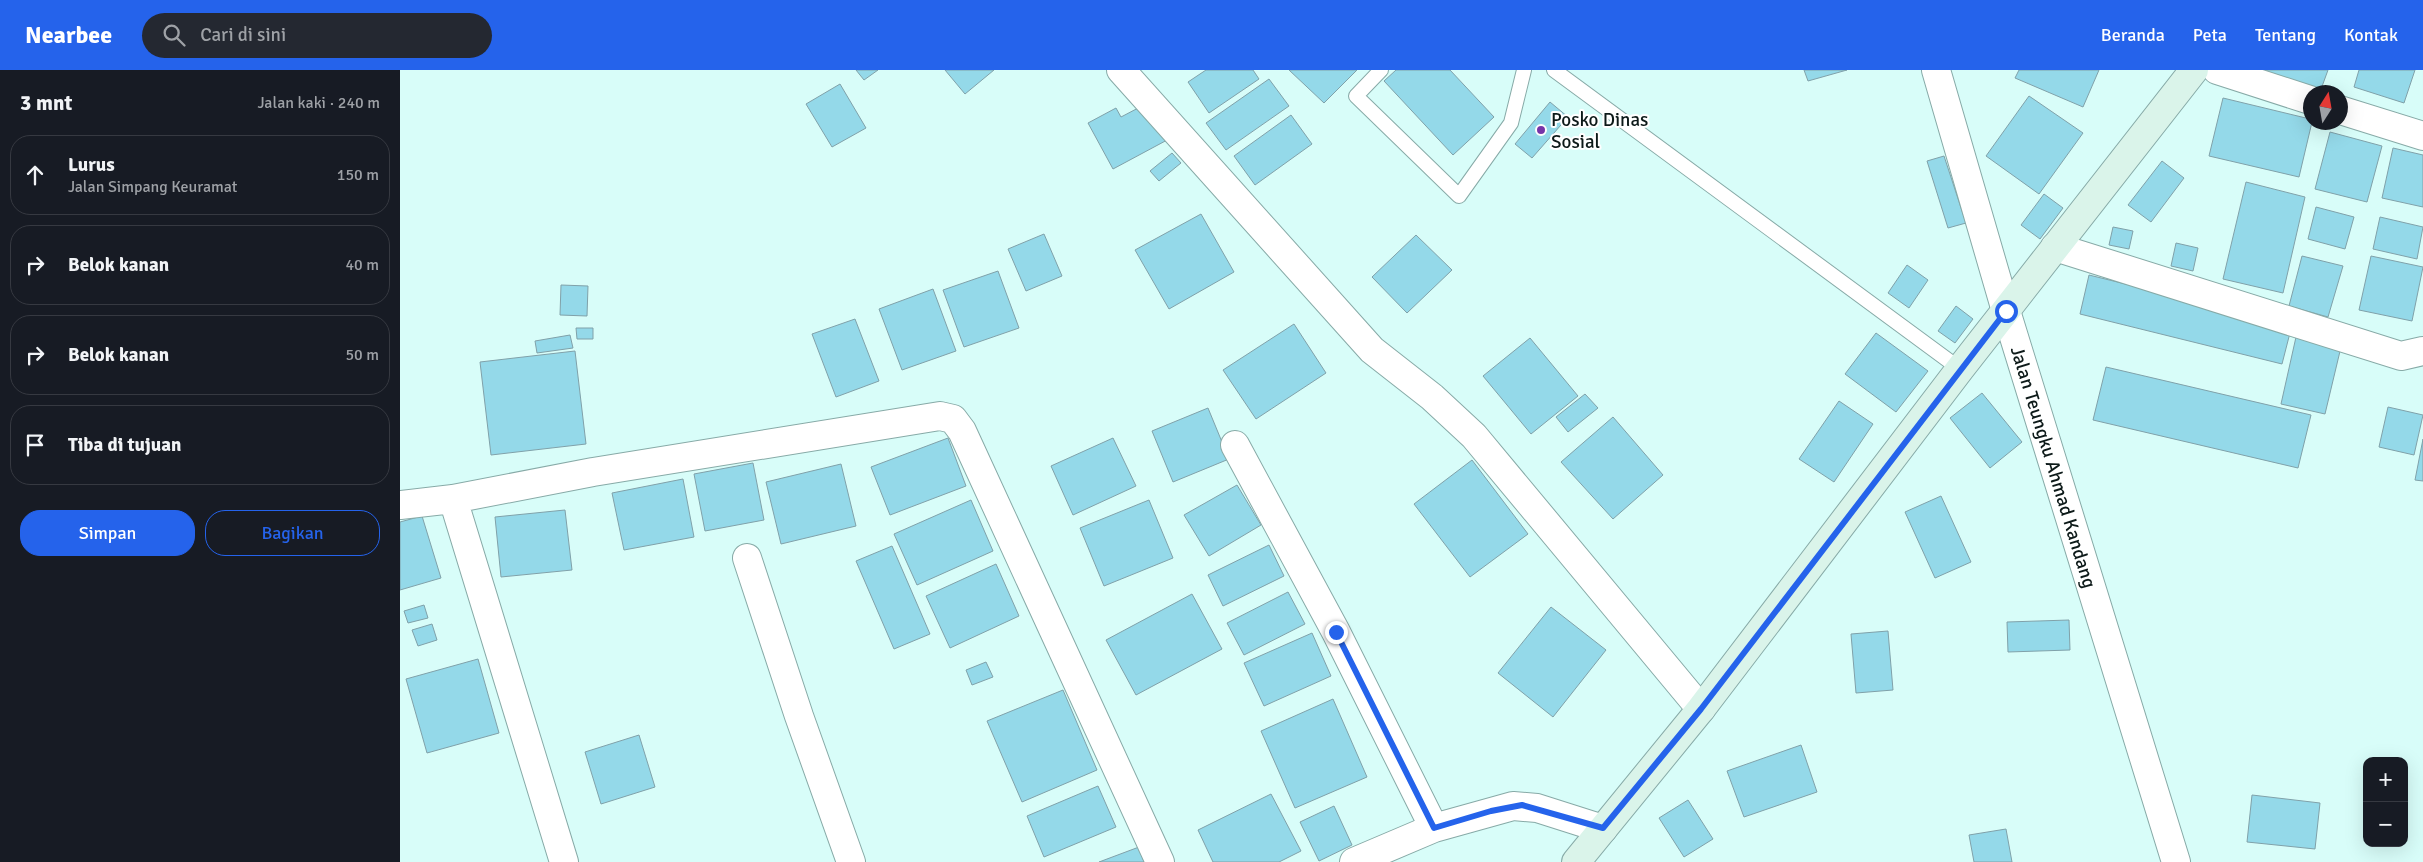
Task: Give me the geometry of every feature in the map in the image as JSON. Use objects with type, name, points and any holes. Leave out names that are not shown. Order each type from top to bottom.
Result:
[{"type":"main road","points":[[1583,859],[1603,828],[1701,709],[1960,369],[2194,70]]},
{"type":"street","points":[[1121,70],[1372,350],[1432,397],[1474,436],[1701,709]]},
{"type":"street","name":"Jalan Teungku Ahmad Kandang","points":[[1936,70],[2006,311],[2176,862]]},
{"type":"street","points":[[2217,70],[2303,98]]},
{"type":"street","points":[[2348,113],[2423,136]]},
{"type":"street","points":[[2055,248],[2401,356],[2423,351]]},
{"type":"street","points":[[400,506],[453,499],[593,472],[940,416],[953,419],[962,430],[1160,862]]},
{"type":"street","points":[[1234,444],[1336,632],[1434,828]]},
{"type":"street","points":[[453,499],[564,862]]},
{"type":"street","points":[[747,558],[799,716],[851,862]]},
{"type":"street","points":[[1354,862],[1434,828],[1491,811],[1522,805],[1603,828]]},
{"type":"lane","points":[[1381,70],[1356,96],[1459,196],[1511,123],[1524,70]]},
{"type":"lane","points":[[1554,70],[1960,369]]},
{"type":"building","points":[[856,70],[878,70],[864,80]]},
{"type":"building","points":[[945,70],[994,70],[965,94]]},
{"type":"building","points":[[1206,70],[1253,70],[1259,79],[1209,113],[1188,82]]},
{"type":"building","points":[[1289,70],[1357,70],[1324,103]]},
{"type":"building","points":[[1396,70],[1450,70],[1494,117],[1453,155],[1384,81]]},
{"type":"building","points":[[1804,70],[1847,70],[1808,81]]},
{"type":"building","points":[[2019,70],[2099,70],[2083,107],[2015,78]]},
{"type":"building","points":[[2267,70],[2328,70],[2323,85],[2303,85],[2303,87],[2265,75]]},
{"type":"building","points":[[2359,70],[2415,70],[2404,103],[2354,87]]},
{"type":"building","points":[[1269,79],[1289,106],[1226,150],[1206,123]]},
{"type":"building","points":[[840,84],[866,128],[832,147],[806,104]]},
{"type":"building","points":[[2029,96],[2083,133],[2039,194],[1986,156]]},
{"type":"building","points":[[2223,98],[2303,117],[2303,130],[2310,130],[2299,177],[2209,156]]},
{"type":"building","name":"Posko Dinas Sosial","points":[[1550,102],[1568,117],[1532,158],[1515,144]]},
{"type":"building","points":[[1142,106],[1169,139],[1113,169],[1088,123],[1116,108],[1121,117]]},
{"type":"building","points":[[1291,115],[1312,144],[1255,185],[1234,156]]},
{"type":"building","points":[[2330,132],[2382,146],[2367,202],[2315,189]]},
{"type":"building","points":[[2393,148],[2423,155],[2423,207],[2382,198]]},
{"type":"building","points":[[1172,153],[1181,163],[1159,181],[1150,171]]},
{"type":"building","points":[[1944,156],[1966,223],[1948,228],[1927,161]]},
{"type":"building","points":[[2162,161],[2184,178],[2151,222],[2128,205]]},
{"type":"building","points":[[2246,182],[2305,197],[2283,293],[2223,279]]},
{"type":"building","points":[[2044,194],[2063,208],[2040,239],[2021,225]]},
{"type":"building","points":[[2316,207],[2354,217],[2345,249],[2308,239]]},
{"type":"building","points":[[1201,214],[1234,272],[1169,309],[1135,250]]},
{"type":"building","points":[[2380,217],[2423,227],[2417,259],[2373,249]]},
{"type":"building","points":[[2113,227],[2133,231],[2129,249],[2109,245]]},
{"type":"building","points":[[1044,234],[1062,276],[1026,291],[1008,249]]},
{"type":"building","points":[[1416,235],[1452,270],[1407,313],[1372,277]]},
{"type":"building","points":[[2176,243],[2198,248],[2193,271],[2171,266]]},
{"type":"building","points":[[2302,256],[2343,266],[2328,317],[2289,306]]},
{"type":"building","points":[[2371,256],[2423,267],[2412,321],[2359,310]]},
{"type":"building","points":[[1907,265],[1928,280],[1909,308],[1888,293]]},
{"type":"building","points":[[998,271],[1019,328],[964,347],[943,290]]},
{"type":"building","points":[[2089,275],[2292,325],[2282,364],[2080,314]]},
{"type":"building","points":[[561,285],[588,286],[587,316],[560,315]]},
{"type":"building","points":[[933,289],[956,351],[902,370],[879,309]]},
{"type":"building","points":[[1956,306],[1973,319],[1955,343],[1938,331]]},
{"type":"building","points":[[855,319],[879,381],[836,397],[812,334]]},
{"type":"building","points":[[1294,324],[1326,373],[1256,419],[1223,370]]},
{"type":"building","points":[[576,328],[593,328],[593,339],[577,339]]},
{"type":"building","points":[[1876,333],[1928,371],[1896,412],[1845,374]]},
{"type":"building","points":[[570,335],[573,348],[537,353],[535,341]]},
{"type":"building","points":[[2296,337],[2341,347],[2325,414],[2281,404]]},
{"type":"building","points":[[1530,338],[1578,396],[1531,434],[1483,376]]},
{"type":"building","points":[[575,351],[586,444],[491,455],[480,362]]},
{"type":"building","points":[[2106,367],[2311,415],[2298,468],[2093,420]]},
{"type":"building","points":[[1982,393],[2022,442],[1990,468],[1950,418]]},
{"type":"building","points":[[1585,394],[1598,408],[1568,432],[1556,417]]},
{"type":"building","points":[[1839,401],[1873,424],[1834,482],[1799,459]]},
{"type":"building","points":[[2388,407],[2423,415],[2414,455],[2379,447]]},
{"type":"building","points":[[1208,408],[1229,459],[1173,482],[1152,431]]},
{"type":"building","points":[[1613,417],[1663,475],[1613,519],[1561,462]]},
{"type":"building","points":[[948,438],[966,486],[890,515],[871,467]]},
{"type":"building","points":[[1113,438],[1136,486],[1073,515],[1051,466]]},
{"type":"building","points":[[2423,439],[2423,481],[2415,480]]},
{"type":"building","points":[[1472,460],[1528,534],[1470,577],[1414,504]]},
{"type":"building","points":[[753,463],[764,520],[705,531],[694,474]]},
{"type":"building","points":[[841,464],[856,526],[781,544],[766,482]]},
{"type":"building","points":[[683,479],[694,537],[624,550],[612,493]]},
{"type":"building","points":[[1237,485],[1261,525],[1209,556],[1184,515]]},
{"type":"building","points":[[1941,496],[1971,562],[1935,578],[1905,512]]},
{"type":"building","points":[[971,500],[993,551],[917,585],[894,534]]},
{"type":"building","points":[[1149,500],[1173,558],[1104,586],[1080,528]]},
{"type":"building","points":[[565,510],[572,570],[501,577],[495,517]]},
{"type":"building","points":[[422,516],[441,578],[400,590],[400,522]]},
{"type":"building","points":[[1269,545],[1284,576],[1223,606],[1208,575]]},
{"type":"building","points":[[892,546],[930,634],[894,649],[856,561]]},
{"type":"building","points":[[996,564],[1019,616],[950,648],[926,596]]},
{"type":"building","points":[[1288,592],[1305,624],[1244,655],[1227,623]]},
{"type":"building","points":[[1192,594],[1222,649],[1136,695],[1106,640]]},
{"type":"building","points":[[424,605],[428,618],[408,623],[404,611]]},
{"type":"building","points":[[1551,607],[1606,650],[1553,717],[1498,673]]},
{"type":"building","points":[[2069,620],[2070,650],[2008,652],[2007,622]]},
{"type":"building","points":[[432,624],[437,640],[418,646],[412,630]]},
{"type":"building","points":[[1888,631],[1893,690],[1856,693],[1851,634]]},
{"type":"building","points":[[1312,633],[1331,676],[1264,706],[1244,663]]},
{"type":"building","points":[[478,659],[499,733],[427,753],[406,679]]},
{"type":"building","points":[[986,662],[993,677],[972,685],[966,670]]},
{"type":"building","points":[[1063,690],[1097,770],[1022,802],[987,721]]},
{"type":"building","points":[[1333,699],[1367,777],[1295,808],[1261,731]]},
{"type":"building","points":[[639,735],[655,787],[601,804],[585,752]]},
{"type":"building","points":[[1801,745],[1817,792],[1744,817],[1727,771]]},
{"type":"building","points":[[1098,786],[1116,827],[1044,857],[1027,816]]},
{"type":"building","points":[[1271,794],[1301,851],[1279,862],[1213,862],[1198,830]]},
{"type":"building","points":[[2252,795],[2320,803],[2315,849],[2247,842]]},
{"type":"building","points":[[1688,800],[1713,839],[1684,857],[1659,818]]},
{"type":"building","points":[[1334,806],[1352,845],[1319,861],[1300,822]]},
{"type":"building","points":[[2006,829],[2012,862],[1974,862],[1969,835]]},
{"type":"building","points":[[1139,847],[1144,862],[1099,862]]},
{"type":"place","name":"Posko Dinas Sosial","points":[[1541,130]]},
{"type":"route","points":[[1336,632],[1434,828],[1491,811],[1522,805],[1603,828],[1701,709],[2006,311]]}]
